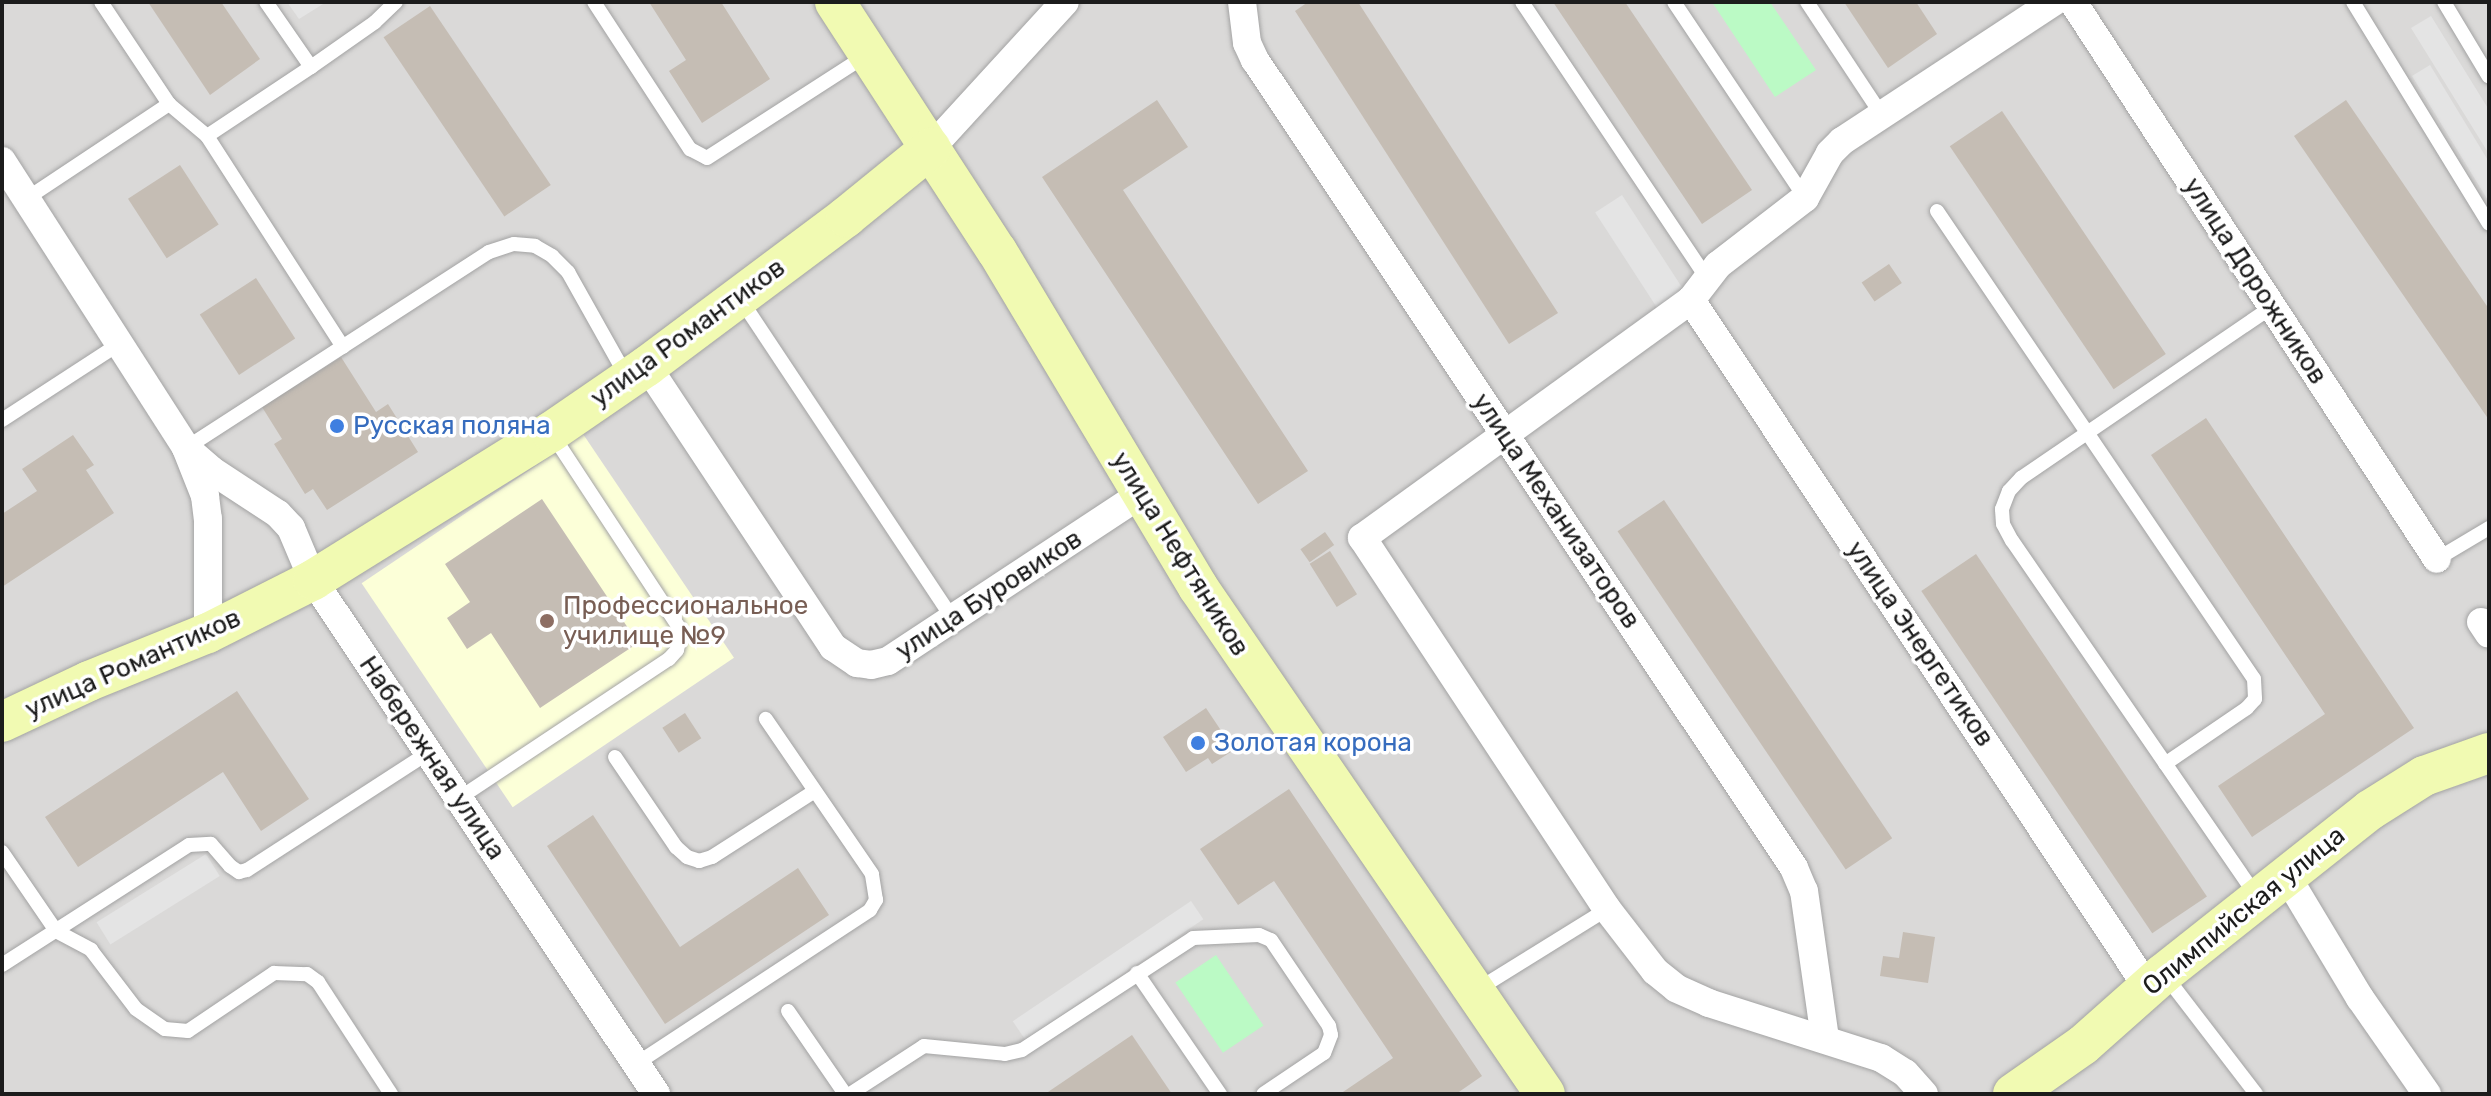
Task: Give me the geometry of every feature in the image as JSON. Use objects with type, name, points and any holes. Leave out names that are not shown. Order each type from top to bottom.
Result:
[{"type":"street","name":"улица Нефтяников","points":[[835,2],[997,251],[1141,494],[1239,649],[1545,1094]]},
{"type":"street","name":"улица Романтиков","points":[[2,722],[89,681],[208,633],[313,580],[551,432],[638,372],[846,217],[931,148],[1065,2]]},
{"type":"street","name":"улица Механизаторов","points":[[1242,2],[1247,43],[1255,60],[1794,868],[1804,891],[1825,1038]]},
{"type":"street","points":[[1924,1094],[1905,1073],[1881,1058],[1709,1003],[1676,988],[1655,971],[1607,909],[1362,538],[1506,437],[1699,289],[1733,251],[1805,198],[1830,153],[1881,114],[2054,2]]},
{"type":"street","name":"улица Дорожников","points":[[2073,2],[2437,559]]},
{"type":"street","name":"Набережная улица","points":[[2,161],[186,448],[205,496],[208,519],[208,633]]},
{"type":"street","name":"улица Энергетиков","points":[[1699,289],[2156,981]]},
{"type":"street","name":"улица Буровиков","points":[[638,372],[833,647],[845,658],[871,665],[888,661],[1141,494]]},
{"type":"street","name":"Набережная улица","points":[[186,448],[237,488],[278,514],[303,548],[313,580],[656,1094]]},
{"type":"street","name":"Олимпийская улица","points":[[2013,1094],[2083,1045],[2272,886],[2370,810],[2424,776],[2489,753]]},
{"type":"street","points":[[2272,886],[2360,998],[2427,1094]]},
{"type":"lane","points":[[101,2],[169,104],[207,136],[343,347]]},
{"type":"lane","points":[[266,2],[311,67]]},
{"type":"lane","points":[[207,136],[375,22],[396,2]]},
{"type":"lane","points":[[594,2],[690,149],[707,158],[869,53]]},
{"type":"lane","points":[[1522,2],[1699,289]]},
{"type":"lane","points":[[1674,2],[1805,198]]},
{"type":"lane","points":[[1807,2],[1881,114]]},
{"type":"lane","points":[[2353,2],[2489,224]]},
{"type":"lane","points":[[2444,2],[2489,77]]},
{"type":"lane","points":[[26,199],[169,104]]},
{"type":"lane","points":[[1937,211],[2254,679],[2257,689],[2247,708],[2165,764]]},
{"type":"lane","points":[[186,448],[489,252],[514,244],[535,246],[568,272],[638,372]]},
{"type":"lane","points":[[739,296],[953,619]]},
{"type":"lane","points":[[2272,307],[2009,491],[2002,509],[2003,524],[2165,764],[2272,886]]},
{"type":"lane","points":[[2,420],[119,344]]},
{"type":"lane","points":[[458,799],[669,659],[677,650],[680,637],[678,626],[551,432]]},
{"type":"lane","points":[[2437,559],[2489,528]]},
{"type":"lane","points":[[636,1064],[870,910],[876,900],[872,874],[766,719]]},
{"type":"lane","points":[[2,965],[189,845],[211,844],[230,866],[239,872],[247,870],[428,753]]},
{"type":"lane","points":[[615,757],[676,847],[687,857],[699,861],[712,857],[815,791]]},
{"type":"lane","points":[[2,852],[56,931],[91,950],[136,1009],[165,1029],[188,1031],[274,973],[307,974],[318,982],[391,1094]]},
{"type":"lane","points":[[1473,993],[1607,909]]},
{"type":"lane","points":[[788,1011],[848,1094],[924,1046],[1005,1054],[1022,1050],[1193,938],[1259,935],[1271,940],[1329,1026],[1331,1035],[1324,1053],[1263,1094]]},
{"type":"lane","points":[[1137,973],[1220,1094]]},
{"type":"lane","points":[[2156,981],[2256,1094]]},
{"type":"shaded area","points":[[2,2],[2489,2],[2489,1094],[2,1094]]},
{"type":"shaded area","points":[[287,2],[322,2],[323,4],[299,19]]},
{"type":"shaded area","points":[[2431,16],[2489,110],[2489,154],[2411,28]]},
{"type":"shaded area","points":[[2430,65],[2489,162],[2489,202],[2412,76]]},
{"type":"shaded area","points":[[1622,195],[1684,290],[1657,307],[1595,212]]},
{"type":"shaded area","name":"Профессиональное училище №9","points":[[583,434],[734,658],[513,807],[362,583]]},
{"type":"shaded area","points":[[206,854],[220,876],[110,944],[97,922]]},
{"type":"shaded area","points":[[1191,901],[1203,919],[1025,1039],[1013,1021]]},
{"type":"green space","points":[[1712,2],[1770,2],[1816,70],[1775,97]]},
{"type":"green space","points":[[1216,955],[1264,1025],[1223,1053],[1175,982]]},
{"type":"building","points":[[148,2],[221,2],[260,59],[210,95]]},
{"type":"building","points":[[649,2],[721,2],[770,79],[702,123],[669,71],[686,60]]},
{"type":"building","points":[[1308,2],[1358,2],[1558,313],[1509,344],[1295,11]]},
{"type":"building","points":[[1553,2],[1625,2],[1752,190],[1702,224]]},
{"type":"building","points":[[1844,2],[1916,2],[1937,34],[1888,68]]},
{"type":"building","points":[[430,6],[551,185],[504,216],[384,37]]},
{"type":"building","points":[[1157,100],[1188,147],[1123,190],[1308,471],[1258,504],[1042,177]]},
{"type":"building","points":[[2346,100],[2489,309],[2489,420],[2294,136]]},
{"type":"building","points":[[2002,111],[2166,354],[2114,389],[1950,146]]},
{"type":"building","points":[[180,165],[219,225],[167,258],[128,199]]},
{"type":"building","points":[[1889,264],[1902,283],[1875,302],[1862,282]]},
{"type":"building","points":[[256,278],[295,338],[239,375],[200,314]]},
{"type":"building","name":"Русская поляна","points":[[341,357],[376,412],[388,404],[418,452],[327,510],[313,489],[305,494],[274,444],[282,439],[262,407]]},
{"type":"building","points":[[2206,418],[2414,728],[2252,837],[2218,786],[2325,714],[2151,455]]},
{"type":"building","points":[[73,435],[94,465],[86,470],[114,513],[2,587],[2,514],[37,491],[22,469]]},
{"type":"building","points":[[542,499],[638,643],[540,708],[491,633],[467,649],[447,618],[470,602],[445,564]]},
{"type":"building","points":[[1664,500],[1892,838],[1846,870],[1618,531]]},
{"type":"building","points":[[1325,532],[1334,545],[1310,562],[1300,549]]},
{"type":"building","points":[[1330,551],[1357,594],[1337,607],[1310,564]]},
{"type":"building","points":[[1976,554],[2207,896],[2152,933],[1921,591]]},
{"type":"building","points":[[237,691],[309,799],[261,831],[223,772],[78,867],[45,817]]},
{"type":"building","name":"Золотая корона","points":[[1206,708],[1234,750],[1212,764],[1208,758],[1186,772],[1163,737]]},
{"type":"building","points":[[685,713],[701,738],[679,753],[662,728]]},
{"type":"building","points":[[1289,789],[1482,1076],[1456,1094],[1340,1094],[1393,1058],[1274,881],[1238,905],[1200,849]]},
{"type":"building","points":[[593,815],[680,947],[798,868],[829,915],[665,1024],[547,846]]},
{"type":"building","points":[[1903,932],[1935,937],[1928,983],[1880,976],[1883,956],[1899,958]]},
{"type":"building","points":[[1132,1035],[1172,1094],[1045,1094]]},
{"type":"place","name":"Русская поляна","points":[[337,426]]},
{"type":"place","name":"Профессиональное училище №9","points":[[547,621]]},
{"type":"place","name":"Золотая корона","points":[[1198,743]]}]
